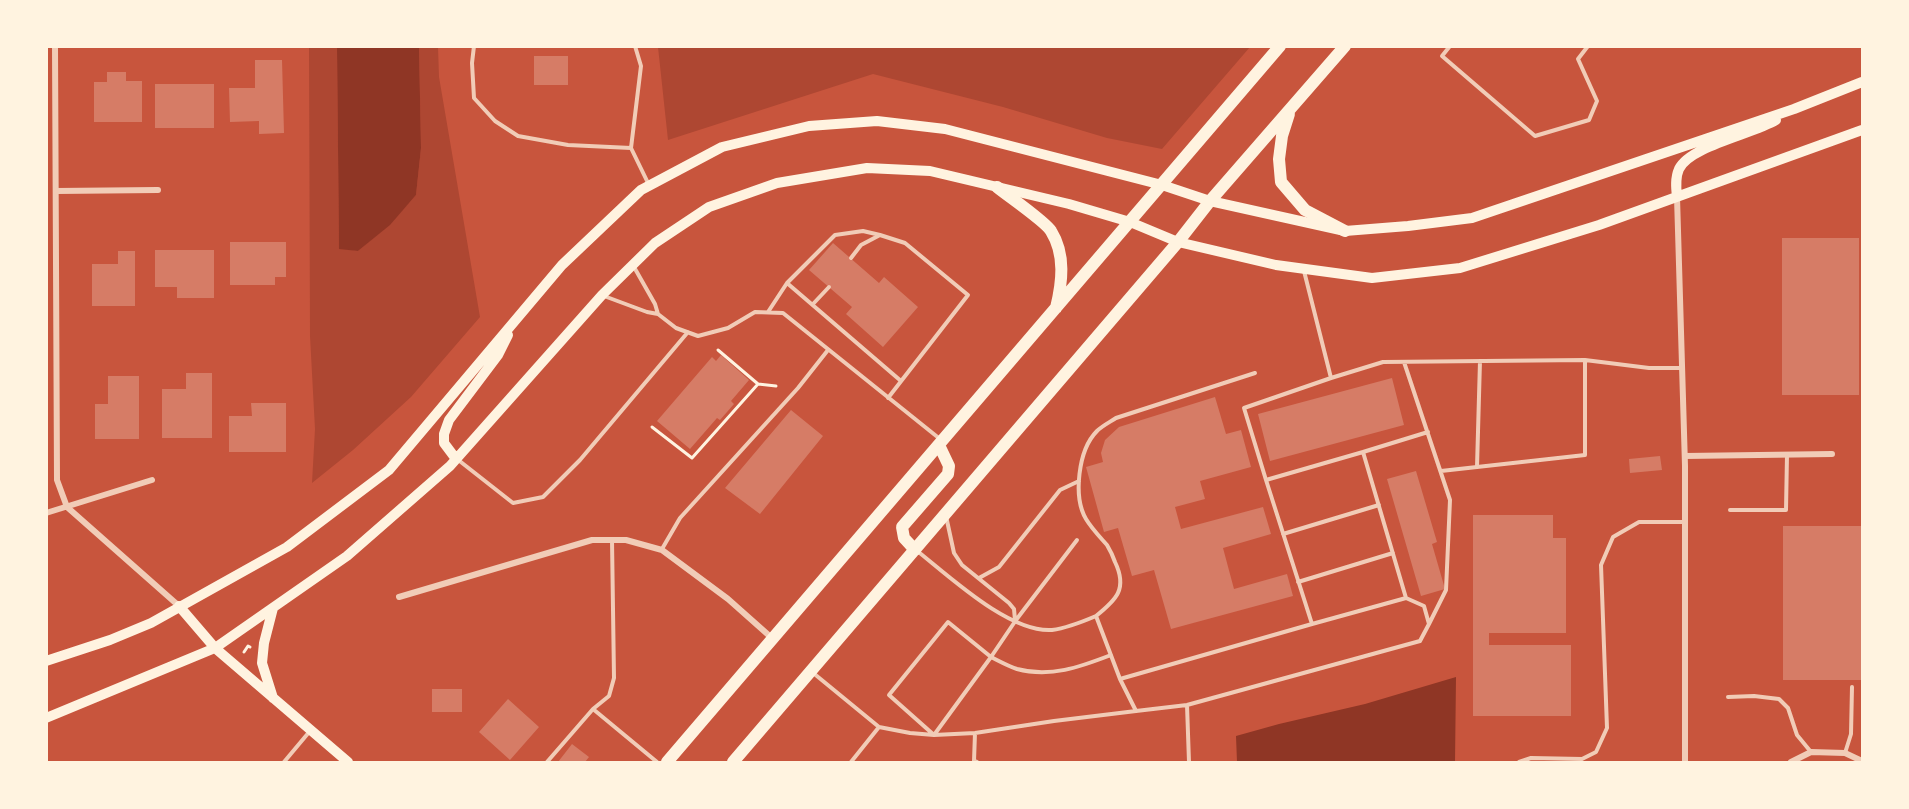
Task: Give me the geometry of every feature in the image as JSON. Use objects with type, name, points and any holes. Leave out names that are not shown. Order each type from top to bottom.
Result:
[{"type":"main road","points":[[667,762],[1280,46]]},
{"type":"main road","points":[[733,762],[1178,242],[1210,201],[1345,46]]},
{"type":"main road","points":[[46,661],[145,626],[287,547],[388,470],[562,265],[641,190],[722,147],[809,126],[877,122],[945,129],[1162,185],[1210,201],[1345,231],[1472,218],[1794,109],[1863,82]]},
{"type":"main road","points":[[1677,197],[1676,182],[1680,168],[1690,155],[1764,127],[1794,109]]},
{"type":"main road","points":[[1290,110],[1282,136],[1279,159],[1281,182],[1305,210],[1345,231]]},
{"type":"main road","points":[[46,718],[215,648],[347,556],[456,459],[602,295],[655,243],[709,207],[777,183],[867,168],[930,171],[1069,204],[1130,222],[1178,242],[1276,265],[1372,278],[1460,268],[1599,225],[1863,130]]},
{"type":"main road","points":[[997,187],[1051,230],[1062,266],[1056,309]]},
{"type":"main road","points":[[456,459],[444,443],[444,434],[449,420],[498,355],[516,319]]},
{"type":"main road","points":[[915,550],[904,538],[902,527],[948,474],[949,466],[941,443]]},
{"type":"main road","points":[[179,606],[215,648],[348,762]]},
{"type":"main road","points":[[273,608],[264,643],[262,663],[273,698]]},
{"type":"street","points":[[55,46],[57,480],[67,507],[179,606]]},
{"type":"street","points":[[56,191],[158,190]]},
{"type":"street","points":[[1677,197],[1685,522],[1685,762]]},
{"type":"street","points":[[1684,456],[1832,454]]},
{"type":"street","points":[[46,513],[152,480]]},
{"type":"street","points":[[399,597],[592,540],[626,540],[662,550],[728,599],[773,639]]},
{"type":"street","points":[[1791,762],[1811,752],[1845,753],[1863,760]]},
{"type":"lane","points":[[474,46],[472,63],[474,98],[495,121],[518,136],[568,145],[631,148]]},
{"type":"lane","points":[[635,46],[641,66],[631,148],[650,185]]},
{"type":"lane","points":[[1450,46],[1442,56],[1535,136],[1589,120],[1597,101],[1578,59],[1588,46]]},
{"type":"lane","points":[[767,313],[787,283],[835,235],[863,231],[905,243],[968,295],[888,398]]},
{"type":"lane","points":[[851,258],[861,245],[880,235]]},
{"type":"lane","points":[[633,264],[658,314]]},
{"type":"lane","points":[[1304,269],[1331,378]]},
{"type":"lane","points":[[787,283],[901,381]]},
{"type":"lane","points":[[813,304],[829,287]]},
{"type":"lane","points":[[602,295],[658,314],[676,328],[698,336],[728,328],[755,312],[783,313],[941,443]]},
{"type":"lane","points":[[456,459],[513,503],[543,497],[580,460],[688,332]]},
{"type":"lane","points":[[662,550],[680,518],[798,388],[828,350]]},
{"type":"lane","points":[[1441,471],[1586,455],[1586,360]]},
{"type":"lane","points":[[1312,624],[1244,408],[1383,362],[1586,360],[1649,368],[1682,368]]},
{"type":"lane","points":[[1477,467],[1480,361]]},
{"type":"lane","points":[[811,671],[879,727],[934,735],[975,733],[1187,705],[1420,641],[1446,591],[1450,500],[1404,362]]},
{"type":"lane","points":[[915,550],[996,613],[1034,629],[1052,630],[1096,616],[1111,604],[1118,594],[1121,582],[1118,568],[1108,547],[1086,519],[1080,503],[1079,481],[1083,459],[1088,444],[1097,430],[1116,418],[1255,373]]},
{"type":"lane","points":[[1266,480],[1428,432]]},
{"type":"lane","points":[[1363,452],[1406,598]]},
{"type":"lane","points":[[1730,510],[1786,510],[1787,454]]},
{"type":"lane","points":[[979,578],[999,567],[1060,490],[1079,481]]},
{"type":"lane","points":[[1283,534],[1379,505]]},
{"type":"lane","points":[[946,514],[954,553],[962,565],[1009,603],[1014,609],[1016,620]]},
{"type":"lane","points":[[1519,762],[1531,758],[1582,759],[1596,752],[1607,728],[1601,565],[1613,537],[1639,522],[1685,522]]},
{"type":"lane","points":[[547,762],[594,709],[609,696],[614,678],[612,540]]},
{"type":"lane","points":[[934,735],[1016,620],[1077,540]]},
{"type":"lane","points":[[1298,582],[1393,553]]},
{"type":"lane","points":[[1120,679],[1406,598],[1424,606],[1429,624]]},
{"type":"lane","points":[[1096,616],[1120,679],[1136,711]]},
{"type":"lane","points":[[934,735],[889,695],[948,622],[991,657],[1016,669],[1039,673],[1066,670],[1111,656]]},
{"type":"lane","points":[[1845,753],[1851,734],[1852,687]]},
{"type":"lane","points":[[1728,697],[1754,696],[1779,699],[1788,708],[1797,735],[1811,752]]},
{"type":"lane","points":[[1187,705],[1189,762]]},
{"type":"lane","points":[[594,709],[657,762]]},
{"type":"lane","points":[[851,762],[879,727]]},
{"type":"lane","points":[[284,762],[310,730]]},
{"type":"lane","points":[[975,733],[974,761],[977,762]]},
{"type":"path","points":[[718,350],[758,384],[777,386]]},
{"type":"path","points":[[652,428],[692,458],[758,384]]},
{"type":"path","points":[[244,652],[248,646],[252,647]]},
{"type":"shaded area","points":[[658,46],[1250,47],[1162,149],[1107,138],[1003,107],[873,74],[668,140]]},
{"type":"shaded area","points":[[309,47],[337,47],[339,248],[358,251],[389,225],[416,195],[421,148],[419,47],[438,47],[439,77],[480,317],[411,397],[353,450],[312,483],[315,429],[310,336]]},
{"type":"shaded area","points":[[337,47],[419,47],[421,148],[416,195],[390,225],[358,251],[339,249]]},
{"type":"shaded area","points":[[1456,677],[1455,762],[1237,762],[1236,736],[1365,704]]},
{"type":"building","points":[[534,56],[568,56],[568,85],[534,85]]},
{"type":"building","points":[[255,60],[282,60],[284,133],[259,134],[259,121],[230,122],[229,88],[255,88]]},
{"type":"building","points":[[107,72],[126,72],[126,81],[142,81],[142,122],[94,122],[94,82],[107,82]]},
{"type":"building","points":[[155,84],[214,84],[214,128],[155,128]]},
{"type":"building","points":[[1782,238],[1859,238],[1859,395],[1782,395]]},
{"type":"building","points":[[230,242],[286,242],[286,277],[275,277],[275,285],[230,285]]},
{"type":"building","points":[[833,243],[879,283],[884,277],[918,307],[883,347],[846,314],[852,307],[809,270]]},
{"type":"building","points":[[155,250],[214,250],[214,298],[177,298],[177,287],[155,287]]},
{"type":"building","points":[[118,251],[135,251],[135,306],[92,306],[92,264],[118,264]]},
{"type":"building","points":[[721,355],[749,380],[731,401],[734,404],[720,420],[717,418],[690,449],[657,421],[712,357],[716,361]]},
{"type":"building","points":[[186,373],[212,373],[212,438],[162,438],[162,389],[186,389]]},
{"type":"building","points":[[108,376],[139,376],[139,439],[95,439],[95,404],[108,404]]},
{"type":"building","points":[[1392,378],[1404,425],[1270,461],[1258,414]]},
{"type":"building","points":[[1215,397],[1226,434],[1241,430],[1251,467],[1200,481],[1205,499],[1175,507],[1181,529],[1263,507],[1271,534],[1223,548],[1234,589],[1287,574],[1293,596],[1171,629],[1154,570],[1132,576],[1118,528],[1104,532],[1086,467],[1103,462],[1101,453],[1105,440],[1119,427]]},
{"type":"building","points":[[251,403],[286,403],[286,452],[229,452],[229,416],[252,416]]},
{"type":"building","points":[[791,410],[823,436],[760,514],[725,488]]},
{"type":"building","points":[[1660,456],[1662,470],[1630,473],[1629,459]]},
{"type":"building","points":[[1416,471],[1437,542],[1432,544],[1445,589],[1421,596],[1387,479]]},
{"type":"building","points":[[1473,515],[1553,515],[1553,538],[1566,538],[1566,633],[1489,633],[1489,645],[1571,645],[1571,716],[1473,716]]},
{"type":"building","points":[[1783,526],[1861,526],[1861,680],[1783,680]]},
{"type":"building","points":[[432,689],[462,689],[462,712],[432,712]]},
{"type":"building","points":[[508,699],[539,727],[510,760],[479,732]]},
{"type":"building","points":[[572,744],[589,757],[585,762],[558,762]]}]
